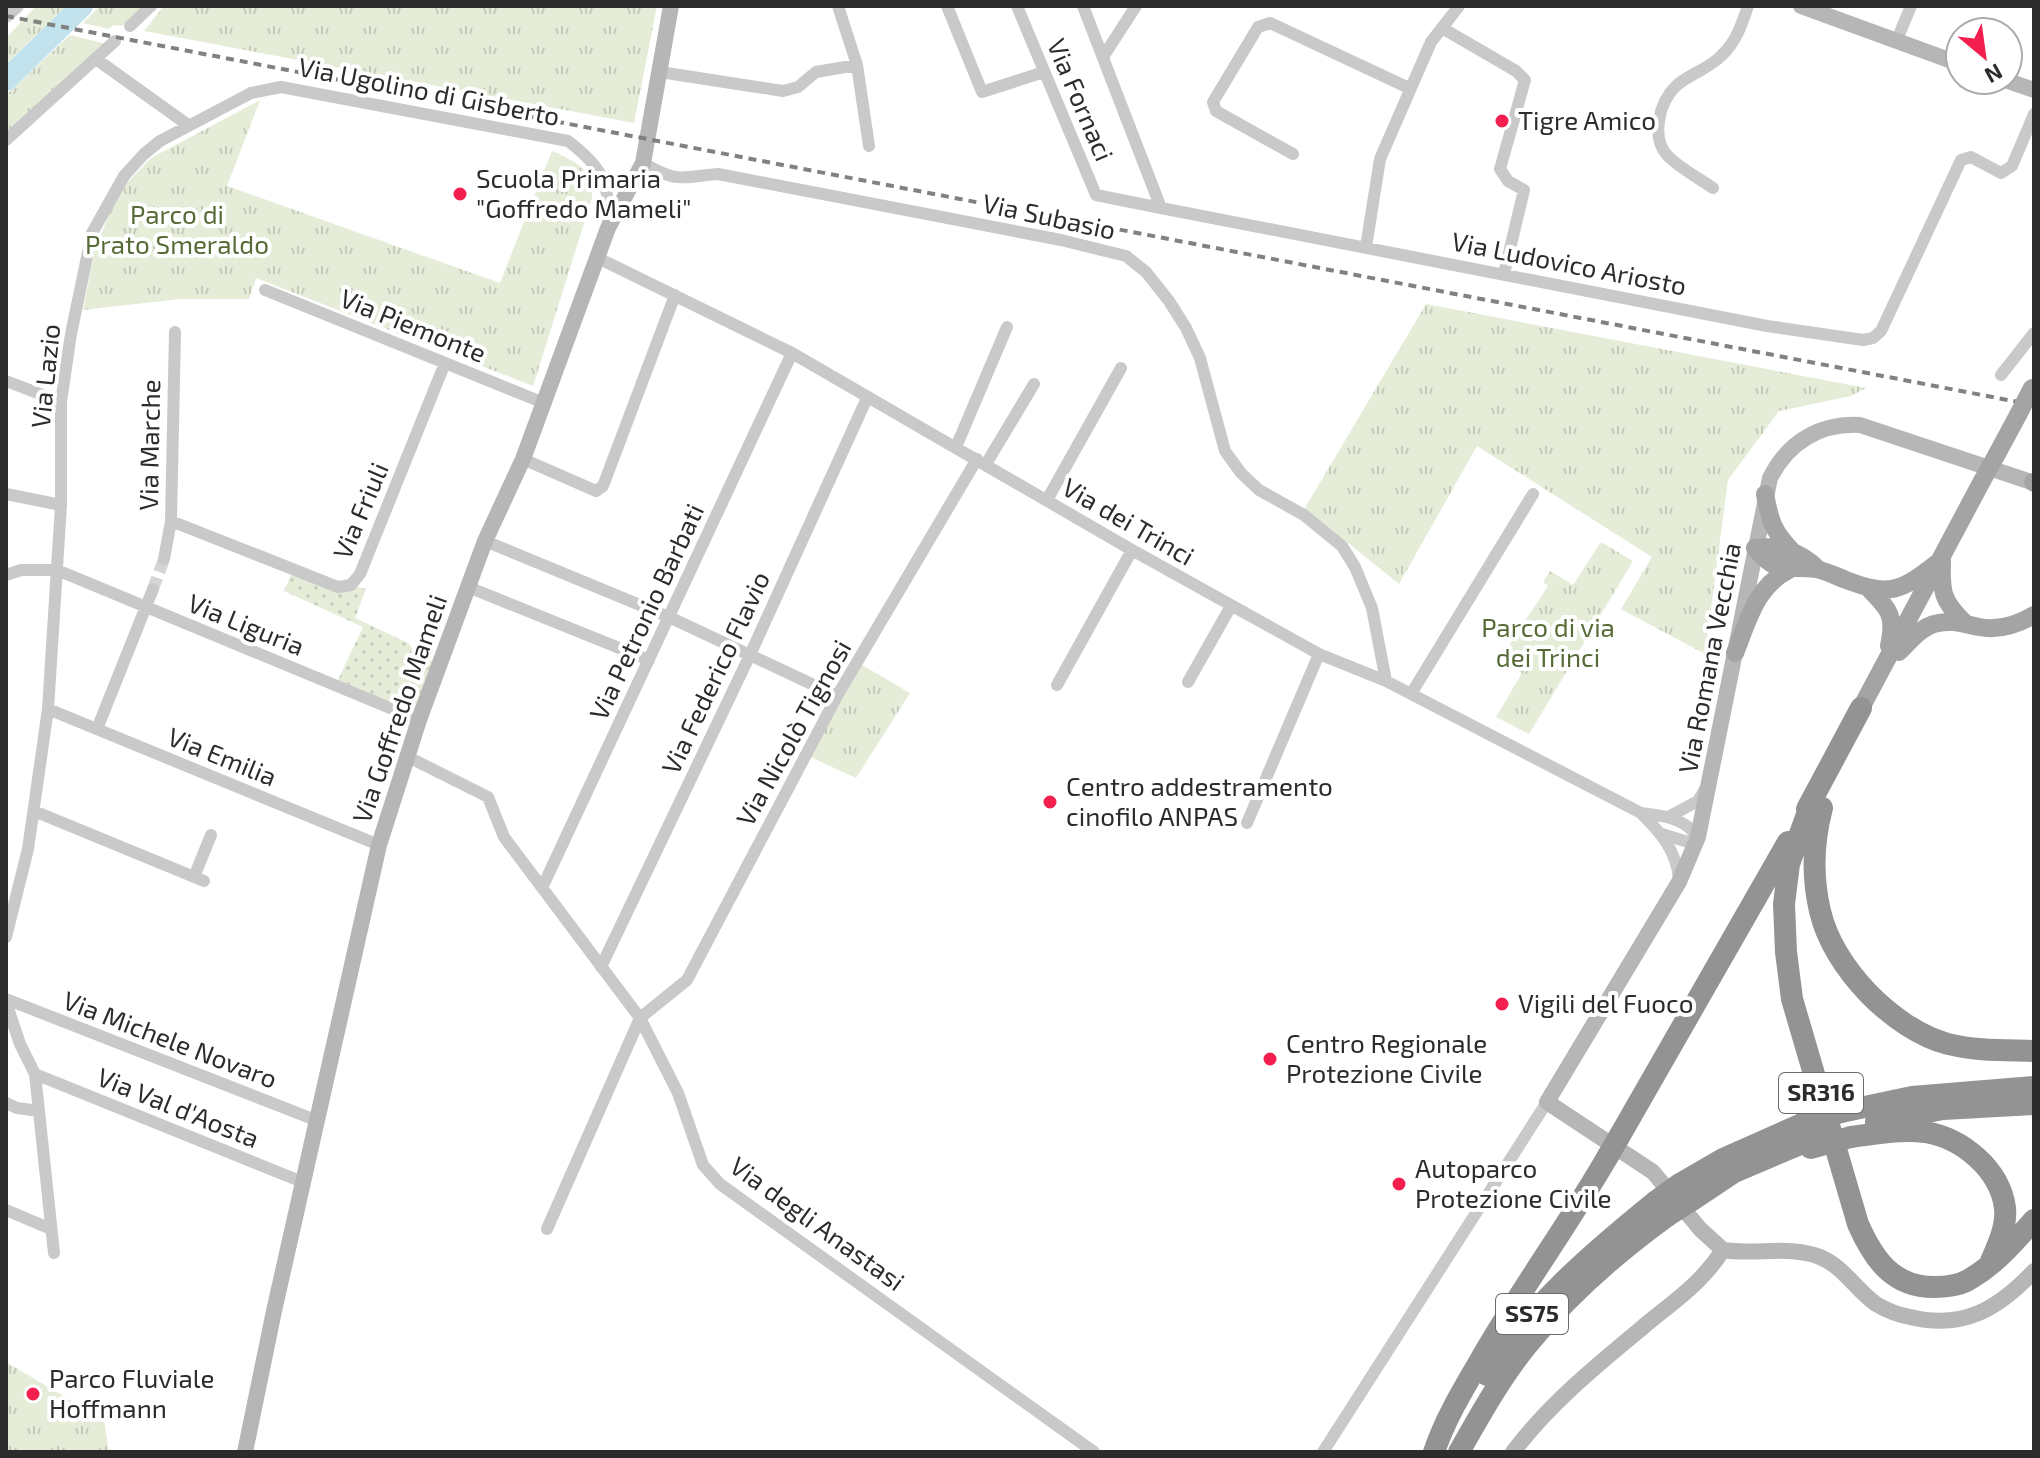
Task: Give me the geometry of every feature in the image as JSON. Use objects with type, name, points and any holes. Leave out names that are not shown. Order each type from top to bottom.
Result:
[{"type":"highway","name":"SR316","points":[[1437,1452],[1444,1423],[1497,1331],[1577,1209],[1614,1146],[1861,708]]},
{"type":"highway","name":"SR316","points":[[1861,708],[1823,802],[1814,855],[1820,915],[1837,950],[1851,973],[1878,1004],[1907,1026],[1957,1045],[1980,1050],[2034,1051]]},
{"type":"highway","name":"SR316","points":[[1813,798],[1789,864],[1784,904],[1786,952],[1792,999],[1858,1224],[1870,1251],[1883,1267],[1902,1282],[1921,1287],[1948,1287],[1968,1280],[1989,1266],[2034,1220]]},
{"type":"highway","name":"SS75","points":[[1694,1191],[1723,1159],[1846,1125],[1912,1097],[2034,1087]]},
{"type":"highway","name":"SS75","points":[[1846,1125],[1943,1109],[2034,1104]]},
{"type":"highway","name":"SR316","points":[[1846,1125],[1893,1132],[1924,1132],[1966,1150],[1981,1162],[1993,1174],[2005,1210],[2003,1227],[1989,1266]]},
{"type":"highway","name":"SS75","points":[[1437,1452],[1496,1361],[1539,1305],[1587,1259],[1661,1209],[1809,1137]]},
{"type":"highway","name":"SS75","points":[[1459,1452],[1493,1393],[1527,1345],[1661,1209]]},
{"type":"main road","name":"SR316","points":[[1861,708],[2033,386]]},
{"type":"main road","points":[[1765,494],[1770,521],[1791,560]]},
{"type":"main road","points":[[1755,548],[1780,546],[1791,560]]},
{"type":"main road","points":[[1735,653],[1763,589],[1791,560],[1806,558],[1818,569],[1870,590],[1886,606],[1892,618],[1892,633],[1885,667]]},
{"type":"main road","points":[[1870,590],[1905,586],[1942,559]]},
{"type":"main road","points":[[1942,559],[1941,586],[1946,603],[1965,623]]},
{"type":"main road","points":[[1885,667],[1926,627],[1945,622],[2006,627],[2034,615]]},
{"type":"street","points":[[6,17],[18,6]]},
{"type":"street","points":[[130,26],[151,6]]},
{"type":"street","name":"Via Goffredo Mameli","points":[[245,1452],[379,845],[419,720],[485,541],[523,459],[608,228],[643,163],[671,6]]},
{"type":"street","points":[[838,6],[857,65],[869,146]]},
{"type":"street","points":[[947,6],[982,92],[1044,72]]},
{"type":"street","name":"Via Fornaci","points":[[1017,6],[1096,195],[1161,208]]},
{"type":"street","points":[[1083,6],[1161,208]]},
{"type":"street","points":[[1103,57],[1136,6]]},
{"type":"street","points":[[1366,247],[1380,159],[1431,42],[1459,6]]},
{"type":"street","points":[[1713,188],[1667,154],[1660,141],[1658,127],[1662,110],[1676,86],[1710,66],[1733,44],[1748,6]]},
{"type":"street","points":[[1801,6],[1944,58]]},
{"type":"street","points":[[1896,42],[1911,6]]},
{"type":"street","points":[[1293,154],[1216,111],[1213,102],[1258,27],[1270,23],[1409,88]]},
{"type":"street","points":[[1442,28],[1516,71],[1525,80],[1500,169],[1508,181],[1524,190],[1504,274]]},
{"type":"street","points":[[6,140],[115,41]]},
{"type":"street","points":[[96,59],[188,125]]},
{"type":"street","points":[[660,72],[783,91],[798,87],[816,72],[857,65]]},
{"type":"street","name":"Via Ugolino di Gisberto","points":[[188,125],[251,93],[281,87],[568,141],[597,166],[605,182],[609,206],[608,228]]},
{"type":"street","name":"Via Ludovico Ariosto","points":[[1161,208],[1767,326],[1863,340],[1873,338],[1881,331],[1961,160],[1971,157],[2001,173],[2012,166],[2034,114]]},
{"type":"street","name":"Via Lazio","points":[[6,937],[34,811],[48,709],[61,505],[61,402],[71,334],[92,233],[124,176],[144,154],[188,125]]},
{"type":"street","name":"Via Subasio","points":[[643,163],[667,177],[684,179],[718,174],[1061,240],[1126,256],[1146,272],[1186,328],[1200,358],[1225,451],[1241,473],[1259,490],[1304,515],[1342,546],[1355,567],[1372,608],[1386,681]]},
{"type":"street","name":"Via dei Trinci","points":[[598,258],[792,353],[1132,550],[1319,654],[1386,681],[1641,813],[1662,834],[1677,863],[1679,882]]},
{"type":"street","name":"Via Piemonte","points":[[265,290],[544,403]]},
{"type":"street","points":[[523,459],[596,491],[603,486],[675,295]]},
{"type":"street","points":[[956,447],[1007,327]]},
{"type":"street","name":"Via Marche","points":[[164,559],[171,521],[175,332]]},
{"type":"street","points":[[2001,375],[2034,333]]},
{"type":"street","name":"Via Petronio Barbati","points":[[542,888],[792,353]]},
{"type":"street","name":"Via Friuli","points":[[171,521],[338,587],[351,585],[360,574],[445,363]]},
{"type":"street","points":[[1047,500],[1121,368]]},
{"type":"street","points":[[6,381],[61,402]]},
{"type":"street","name":"Via Nicolò Tignosi","points":[[640,1018],[687,980],[837,696],[1034,384]]},
{"type":"street","name":"Via Federico Flavio","points":[[601,967],[750,655],[867,398]]},
{"type":"street","name":"Via Romana Vecchia","points":[[1323,1452],[1547,1102],[1679,882],[1698,837],[1765,494],[1777,463],[1814,433],[1844,424],[1860,425],[2034,483]]},
{"type":"street","points":[[6,494],[61,505]]},
{"type":"street","points":[[1411,694],[1533,494]]},
{"type":"street","points":[[485,541],[669,617],[837,696]]},
{"type":"street","points":[[1057,685],[1132,550]]},
{"type":"street","points":[[6,575],[21,570],[57,570]]},
{"type":"street","name":"Via Liguria","points":[[57,570],[419,720]]},
{"type":"street","points":[[468,587],[649,660]]},
{"type":"street","points":[[97,729],[153,589]]},
{"type":"street","points":[[1188,682],[1231,606]]},
{"type":"street","points":[[1247,823],[1319,654]]},
{"type":"street","name":"Via Emilia","points":[[48,709],[379,845]]},
{"type":"street","name":"Via degli Anastasi","points":[[408,757],[488,797],[504,837],[640,1018],[678,1093],[703,1165],[720,1184],[1094,1452]]},
{"type":"street","points":[[1670,816],[1698,801],[1711,780]]},
{"type":"street","points":[[34,811],[199,879],[211,835]]},
{"type":"street","name":"Via dei Trinci","points":[[1641,813],[1670,816]]},
{"type":"street","points":[[1662,834],[1688,842],[1698,837],[1692,828],[1670,816]]},
{"type":"street","points":[[6,1000],[20,1044],[35,1074],[54,1253]]},
{"type":"street","name":"Via Michele Novaro","points":[[6,1000],[318,1121]]},
{"type":"street","points":[[547,1229],[640,1018]]},
{"type":"street","name":"Via Val d'Aosta","points":[[35,1074],[305,1183]]},
{"type":"street","points":[[1547,1102],[1653,1172],[1700,1229],[1723,1250],[1739,1253],[1806,1253],[1822,1258],[1842,1269],[1876,1303],[1901,1315],[1933,1323],[1967,1319],[1994,1307],[2034,1271]]},
{"type":"street","points":[[6,1103],[39,1111]]},
{"type":"street","points":[[6,1210],[51,1229]]},
{"type":"street","points":[[1513,1452],[1530,1430],[1590,1371],[1707,1274],[1723,1250]]},
{"type":"green space","points":[[36,6],[66,6],[6,64],[6,38]]},
{"type":"green space","points":[[100,6],[145,6],[122,26],[113,25],[109,29],[83,23]]},
{"type":"green space","points":[[164,6],[657,6],[634,123],[144,31]]},
{"type":"green space","points":[[70,35],[106,44],[6,135],[6,95]]},
{"type":"green space","name":"Parco di Prato Smeraldo","points":[[260,100],[227,186],[500,283],[552,151],[582,168],[590,180],[592,198],[533,386],[256,278],[249,299],[180,299],[83,310],[95,250],[109,214],[127,183],[151,158]]},
{"type":"green space","points":[[1426,304],[1866,388],[1851,396],[1779,411],[1728,480],[1705,654],[1621,609],[1652,557],[1477,446],[1399,584],[1305,508]]},
{"type":"green space","name":"Parco di via dei Trinci","points":[[1601,542],[1633,561],[1529,734],[1496,717],[1522,673],[1500,659],[1548,586],[1543,582],[1550,571],[1573,585]]},
{"type":"green space","points":[[292,573],[366,589],[355,618],[408,643],[417,654],[435,662],[416,714],[338,680],[363,627],[284,591]]},
{"type":"green space","points":[[857,662],[910,693],[856,778],[806,755]]},
{"type":"green space","name":"Parco Fluviale Hoffmann","points":[[6,1362],[104,1420],[109,1452],[6,1452]]},
{"type":"waterway","points":[[6,80],[82,6]]},
{"type":"tunnel","points":[[153,589],[164,559]]},
{"type":"railway","points":[[6,16],[2034,405]]},
{"type":"place","name":"Tigre Amico","points":[[1502,121]]},
{"type":"place","name":"Scuola Primaria \"Goffredo Mameli\"","points":[[460,194]]},
{"type":"place","name":"Centro addestramento cinofilo ANPAS","points":[[1050,802]]},
{"type":"place","name":"Vigili del Fuoco","points":[[1502,1004]]},
{"type":"place","name":"Centro Regionale Protezione Civile","points":[[1270,1059]]},
{"type":"place","name":"Autoparco Protezione Civile","points":[[1399,1184]]},
{"type":"place","name":"Parco Fluviale Hoffmann","points":[[33,1394]]}]
